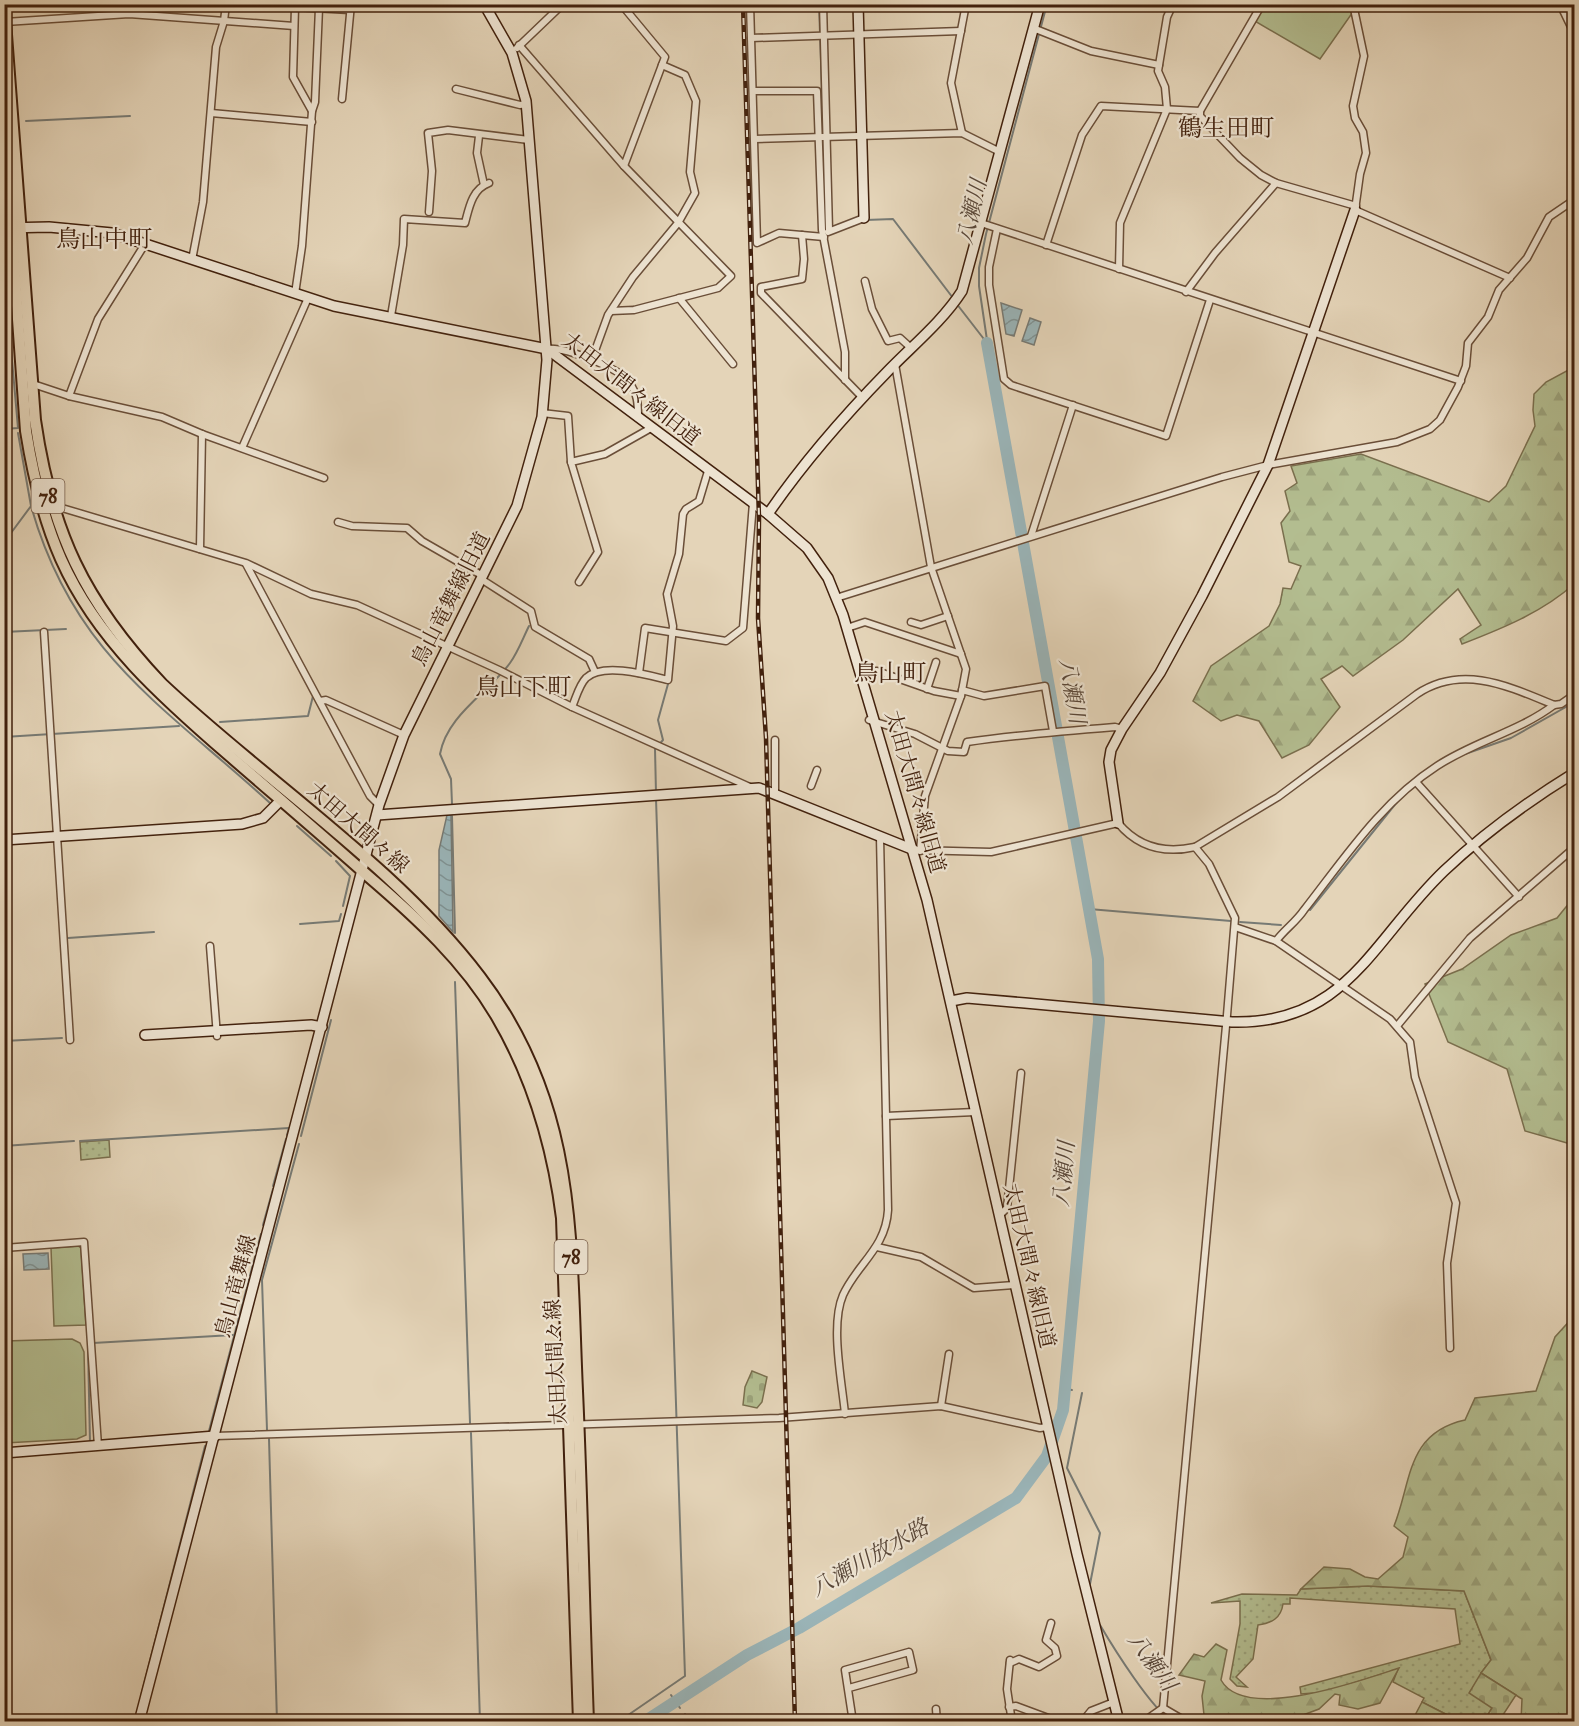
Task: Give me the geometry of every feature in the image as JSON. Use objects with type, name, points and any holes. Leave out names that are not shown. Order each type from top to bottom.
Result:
[{"type":"main road","name":"太田大間々線","points":[[4,8],[12,227],[42,472],[52,510],[92,598],[140,661],[211,729],[364,865]]},
{"type":"main road","name":"太田大間々線","points":[[4,124],[26,431],[33,476],[61,560],[87,607],[119,651],[157,691],[280,800],[405,895],[480,977],[505,1014],[525,1052],[546,1102],[563,1164],[569,1215],[579,1722]]},
{"type":"main road","name":"太田大間々線","points":[[574,1424],[588,1722]]},
{"type":"street","points":[[192,260],[203,202],[216,47],[224,21],[226,4]]},
{"type":"street","name":"太田大間々線旧道","points":[[484,4],[516,49],[526,104],[546,349],[768,514],[807,548],[828,578],[836,598],[861,674],[872,721],[917,851],[1014,1285],[1119,1722]]},
{"type":"street","points":[[562,4],[516,49],[624,166],[731,276],[718,288],[634,310],[612,311]]},
{"type":"street","points":[[621,4],[665,57],[624,166]]},
{"type":"street","points":[[750,4],[758,243],[779,233],[824,237]]},
{"type":"street","points":[[823,4],[824,237],[845,352],[845,380]]},
{"type":"street","points":[[824,237],[829,230],[864,218],[858,4]]},
{"type":"street","points":[[962,133],[951,83],[966,4]]},
{"type":"street","points":[[1040,4],[1000,152],[988,226],[989,285],[1004,379],[1011,385],[1166,436],[1210,300]]},
{"type":"street","points":[[1119,269],[1120,223],[1167,109],[1166,87],[1159,73],[1159,64],[1167,17],[1173,4]]},
{"type":"street","points":[[1262,4],[1200,111],[1203,121],[1240,158],[1276,183],[1355,208],[1510,278]]},
{"type":"street","points":[[1353,4],[1364,56],[1353,106],[1355,118],[1363,132],[1366,153],[1355,208],[1268,465],[1160,673],[1122,729],[1109,762],[1118,823],[1128,835],[1141,844],[1162,848],[1195,847],[1278,797],[1417,694],[1446,680],[1492,681],[1554,705]]},
{"type":"street","points":[[1560,4],[1575,33]]},
{"type":"street","points":[[312,111],[293,77],[295,7],[351,7],[342,99]]},
{"type":"street","points":[[295,294],[302,246],[312,111],[315,102],[319,8]]},
{"type":"street","points":[[5,22],[129,14],[294,26]]},
{"type":"street","points":[[1033,28],[1091,51],[1159,64]]},
{"type":"street","points":[[751,38],[961,31]]},
{"type":"street","points":[[592,359],[612,311],[639,269],[678,223],[695,191],[690,172],[696,101],[685,75],[662,65]]},
{"type":"street","points":[[456,89],[520,105],[526,104]]},
{"type":"street","points":[[753,91],[817,90],[829,230]]},
{"type":"street","points":[[1046,245],[1082,135],[1100,108],[1200,111]]},
{"type":"street","points":[[211,113],[312,122]]},
{"type":"street","points":[[429,212],[432,171],[428,133],[441,130],[529,141]]},
{"type":"street","points":[[754,139],[962,133],[1000,152]]},
{"type":"street","points":[[390,316],[403,246],[404,219],[465,223],[470,203],[486,184],[478,166],[479,136]]},
{"type":"street","points":[[1186,291],[1215,253],[1276,183]]},
{"type":"street","points":[[836,598],[1268,465],[1378,446],[1424,433],[1440,420],[1461,381],[1471,338],[1488,316],[1499,290],[1527,258],[1549,217],[1575,200]]},
{"type":"street","points":[[988,226],[1461,381]]},
{"type":"street","points":[[768,514],[795,475],[862,398],[941,318],[962,291],[988,226]]},
{"type":"street","points":[[12,227],[112,233],[295,294],[351,310],[546,349],[554,348],[592,359],[627,379],[638,398],[638,418]]},
{"type":"street","points":[[802,235],[802,279],[761,287],[761,293],[862,398]]},
{"type":"street","points":[[69,396],[98,319],[145,244]]},
{"type":"street","points":[[865,281],[872,309],[888,341],[900,338],[911,348]]},
{"type":"street","points":[[242,448],[308,298]]},
{"type":"street","points":[[679,298],[733,364]]},
{"type":"street","name":"鳥山竜舞線旧道","points":[[364,865],[378,810],[404,735],[446,645],[482,578],[520,498],[542,413],[546,349]]},
{"type":"street","points":[[895,364],[931,567],[966,669],[962,693],[925,796],[917,851]]},
{"type":"street","points":[[33,384],[69,396],[162,417],[202,435],[324,478]]},
{"type":"street","points":[[1029,537],[1073,405]]},
{"type":"street","points":[[542,413],[568,416],[571,462],[598,552],[579,582]]},
{"type":"street","points":[[571,462],[605,454],[651,428]]},
{"type":"street","points":[[200,549],[202,435]]},
{"type":"street","points":[[572,707],[584,681],[595,672],[639,673],[668,680],[673,631],[667,594],[677,566],[683,514],[686,509],[699,501],[708,471]]},
{"type":"street","points":[[639,673],[643,630],[673,631],[726,641],[743,628],[753,503]]},
{"type":"street","points":[[52,510],[62,508],[246,563],[308,593],[357,605],[446,645],[572,707],[752,788],[775,794],[917,851],[991,852],[1118,823]]},
{"type":"street","points":[[338,522],[352,526],[407,528],[422,541],[531,611],[535,627],[589,660],[595,672]]},
{"type":"street","points":[[246,563],[378,810],[752,788]]},
{"type":"street","points":[[910,622],[921,626],[948,616]]},
{"type":"street","points":[[847,628],[865,622],[961,654]]},
{"type":"street","points":[[44,632],[70,1040]]},
{"type":"street","points":[[927,689],[936,662]]},
{"type":"street","points":[[861,674],[877,671],[927,689],[984,696],[1045,686],[1056,731]]},
{"type":"street","points":[[1276,941],[1300,916],[1365,832],[1416,782],[1459,752],[1528,724],[1554,705],[1561,704],[1575,694]]},
{"type":"street","points":[[320,701],[326,699],[404,735]]},
{"type":"street","points":[[872,721],[915,734],[941,748],[964,752],[967,742],[1056,731],[1115,727],[1122,729]]},
{"type":"street","points":[[775,740],[775,794]]},
{"type":"street","points":[[811,786],[816,770]]},
{"type":"street","points":[[951,1001],[967,998],[1226,1022],[1258,1022],[1292,1016],[1317,1004],[1344,986],[1442,873],[1473,844],[1514,810],[1575,773]]},
{"type":"street","points":[[1416,782],[1520,897]]},
{"type":"street","points":[[4,840],[242,824],[263,818],[280,800]]},
{"type":"street","points":[[845,1414],[838,1311],[844,1293],[877,1247],[884,1230],[888,1210],[878,855],[880,837]]},
{"type":"street","points":[[1143,1722],[1163,1708],[1235,927],[1234,913],[1225,895],[1195,847]]},
{"type":"street","points":[[1397,1026],[1470,938],[1575,848]]},
{"type":"street","name":"鳥山竜舞線","points":[[140,1722],[364,865]]},
{"type":"street","points":[[1235,927],[1276,941],[1344,986],[1397,1026],[1410,1042],[1415,1077],[1456,1203],[1447,1263],[1450,1348]]},
{"type":"street","points":[[210,946],[217,1034]]},
{"type":"street","points":[[217,1034],[145,1035],[184,1039],[311,1025],[321,1030]]},
{"type":"street","points":[[999,1216],[1007,1208],[1021,1073]]},
{"type":"street","points":[[885,1116],[975,1112]]},
{"type":"street","points":[[4,1248],[84,1242],[98,1446]]},
{"type":"street","points":[[877,1247],[921,1257],[974,1288],[1014,1285]]},
{"type":"street","points":[[941,1407],[950,1354]]},
{"type":"street","points":[[4,1453],[215,1436],[845,1414],[941,1407],[1048,1430]]},
{"type":"street","points":[[1012,1722],[1009,1707],[1010,1662],[1019,1659],[1039,1667],[1057,1656],[1055,1648],[1046,1640],[1050,1623]]},
{"type":"street","points":[[849,1688],[913,1670],[909,1653],[845,1670],[853,1722]]},
{"type":"street","points":[[1082,1722],[1091,1711],[1114,1702]]},
{"type":"street","points":[[1009,1707],[1016,1706],[1059,1722]]},
{"type":"street","points":[[1163,1708],[1187,1722]]},
{"type":"street","points":[[936,1709],[937,1722]]},
{"type":"green space","points":[[1262,5],[1352,5],[1355,9],[1320,59],[1253,20]]},
{"type":"green space","points":[[1574,367],[1574,584],[1535,611],[1462,644],[1460,639],[1481,625],[1458,589],[1403,640],[1353,676],[1342,666],[1321,679],[1340,707],[1309,745],[1282,758],[1259,721],[1237,715],[1221,721],[1193,701],[1211,666],[1269,626],[1280,604],[1283,588],[1291,589],[1301,566],[1289,562],[1281,523],[1290,511],[1285,491],[1297,483],[1291,466],[1361,454],[1489,502],[1506,486],[1535,426],[1534,394],[1546,382]]},
{"type":"green space","points":[[1574,897],[1574,1145],[1525,1131],[1507,1069],[1448,1042],[1425,984],[1462,969],[1511,935],[1557,918]]},
{"type":"green space","points":[[109,1140],[110,1157],[81,1160],[80,1142]]},
{"type":"green space","points":[[78,1246],[81,1248],[86,1325],[54,1326],[51,1248]]},
{"type":"green space","points":[[1574,1316],[1574,1721],[1521,1721],[1522,1699],[1481,1673],[1491,1660],[1464,1591],[1368,1586],[1301,1589],[1324,1567],[1350,1569],[1365,1577],[1378,1579],[1403,1557],[1408,1537],[1394,1526],[1414,1461],[1421,1447],[1446,1426],[1465,1420],[1475,1398],[1536,1391],[1555,1337]]},
{"type":"green space","points":[[72,1339],[80,1343],[84,1352],[86,1435],[77,1439],[5,1443],[5,1341]]},
{"type":"green space","points":[[752,1371],[767,1377],[762,1402],[757,1408],[743,1405],[745,1387]]},
{"type":"green space","points":[[1368,1586],[1464,1591],[1491,1660],[1481,1673],[1492,1708],[1484,1721],[1459,1721],[1422,1702],[1424,1698],[1393,1682],[1398,1669],[1325,1692],[1301,1694],[1300,1687],[1460,1644],[1455,1609],[1290,1598],[1290,1604],[1283,1604],[1275,1619],[1258,1625],[1253,1659],[1236,1677],[1247,1687],[1237,1686],[1230,1679],[1240,1624],[1240,1601],[1211,1603],[1242,1594],[1297,1595],[1301,1589]]},
{"type":"green space","points":[[1216,1644],[1227,1650],[1221,1680],[1234,1692],[1254,1698],[1305,1695],[1399,1668],[1380,1703],[1358,1709],[1339,1705],[1340,1695],[1335,1694],[1319,1709],[1287,1721],[1202,1721],[1197,1717],[1204,1715],[1202,1696],[1205,1681],[1179,1675],[1194,1654],[1204,1657]]},
{"type":"green space","points":[[1481,1673],[1516,1695],[1499,1721],[1484,1721],[1492,1708],[1469,1693]]},
{"type":"green space","points":[[1422,1702],[1459,1721],[1412,1721]]},
{"type":"water","points":[[1001,303],[1022,310],[1014,336],[1006,334]]},
{"type":"water","points":[[1030,318],[1041,322],[1034,345],[1022,341]]},
{"type":"water","points":[[447,815],[451,815],[453,932],[439,916],[439,850]]},
{"type":"water","points":[[48,1253],[49,1269],[24,1270],[23,1254]]},
{"type":"waterway","points":[[819,4],[826,210]]},
{"type":"waterway","name":"八瀬川","points":[[987,340],[979,286],[979,268],[1047,4]]},
{"type":"waterway","points":[[26,121],[130,116]]},
{"type":"waterway","points":[[866,220],[893,219],[953,298]]},
{"type":"waterway","points":[[4,269],[18,428],[4,429]]},
{"type":"waterway","points":[[956,303],[987,343]]},
{"type":"waterway","name":"八瀬川","points":[[644,1722],[747,1655],[799,1628],[1016,1498],[1047,1456],[1063,1410],[1099,1021],[1098,959],[987,343]]},
{"type":"waterway","points":[[4,534],[11,533],[31,506],[18,433]]},
{"type":"waterway","points":[[31,506],[49,558],[71,601],[97,640],[126,674],[158,705],[270,803]]},
{"type":"waterway","points":[[452,804],[451,779],[440,754],[444,740],[459,716],[510,663],[529,626]]},
{"type":"waterway","points":[[4,632],[66,629]]},
{"type":"waterway","points":[[656,793],[655,749],[663,740],[658,720],[668,684]]},
{"type":"waterway","points":[[220,722],[308,716],[313,696]]},
{"type":"waterway","points":[[1465,754],[1511,738],[1573,703]]},
{"type":"waterway","points":[[4,737],[179,726]]},
{"type":"waterway","points":[[618,1722],[685,1676],[656,799]]},
{"type":"waterway","points":[[1310,910],[1397,802]]},
{"type":"waterway","points":[[452,816],[455,933]]},
{"type":"waterway","points":[[297,826],[331,856]]},
{"type":"waterway","points":[[336,861],[350,876],[343,906]]},
{"type":"waterway","points":[[1089,909],[1231,921]]},
{"type":"waterway","points":[[300,924],[339,921],[341,914]]},
{"type":"waterway","points":[[1240,922],[1281,925]]},
{"type":"waterway","points":[[68,938],[154,932]]},
{"type":"waterway","points":[[455,982],[470,1423]]},
{"type":"waterway","points":[[301,1136],[331,1020]]},
{"type":"waterway","points":[[4,1041],[62,1038]]},
{"type":"waterway","points":[[80,1141],[289,1128],[287,1135]]},
{"type":"waterway","points":[[273,1186],[286,1139]]},
{"type":"waterway","points":[[4,1146],[74,1141]]},
{"type":"waterway","points":[[267,1430],[262,1280],[299,1144]]},
{"type":"waterway","points":[[263,1225],[273,1189]]},
{"type":"waterway","points":[[209,1431],[261,1234]]},
{"type":"waterway","points":[[93,1343],[233,1335]]},
{"type":"waterway","points":[[88,1347],[90,1443]]},
{"type":"waterway","name":"八瀬川","points":[[1067,1389],[1072,1390]]},
{"type":"waterway","name":"八瀬川","points":[[1082,1393],[1067,1468],[1100,1533],[1090,1584]]},
{"type":"waterway","points":[[471,1433],[480,1722]]},
{"type":"waterway","points":[[269,1439],[277,1722]]},
{"type":"waterway","points":[[141,1696],[205,1446]]},
{"type":"waterway","points":[[4,1448],[12,1448]]},
{"type":"waterway","name":"八瀬川","points":[[1100,1625],[1144,1692],[1173,1722]]},
{"type":"waterway","name":"八瀬川放水路","points":[[671,1695],[680,1708]]},
{"type":"waterway","points":[[685,1714],[685,1722]]},
{"type":"railway","points":[[743,4],[759,518],[758,618],[766,738],[795,1722]]},
{"type":"district","name":"鶴生田町","points":[[1226,128]]},
{"type":"district","name":"鳥山中町","points":[[104,239]]},
{"type":"district","name":"鳥山町","points":[[890,673]]},
{"type":"district","name":"鳥山下町","points":[[523,687]]}]
